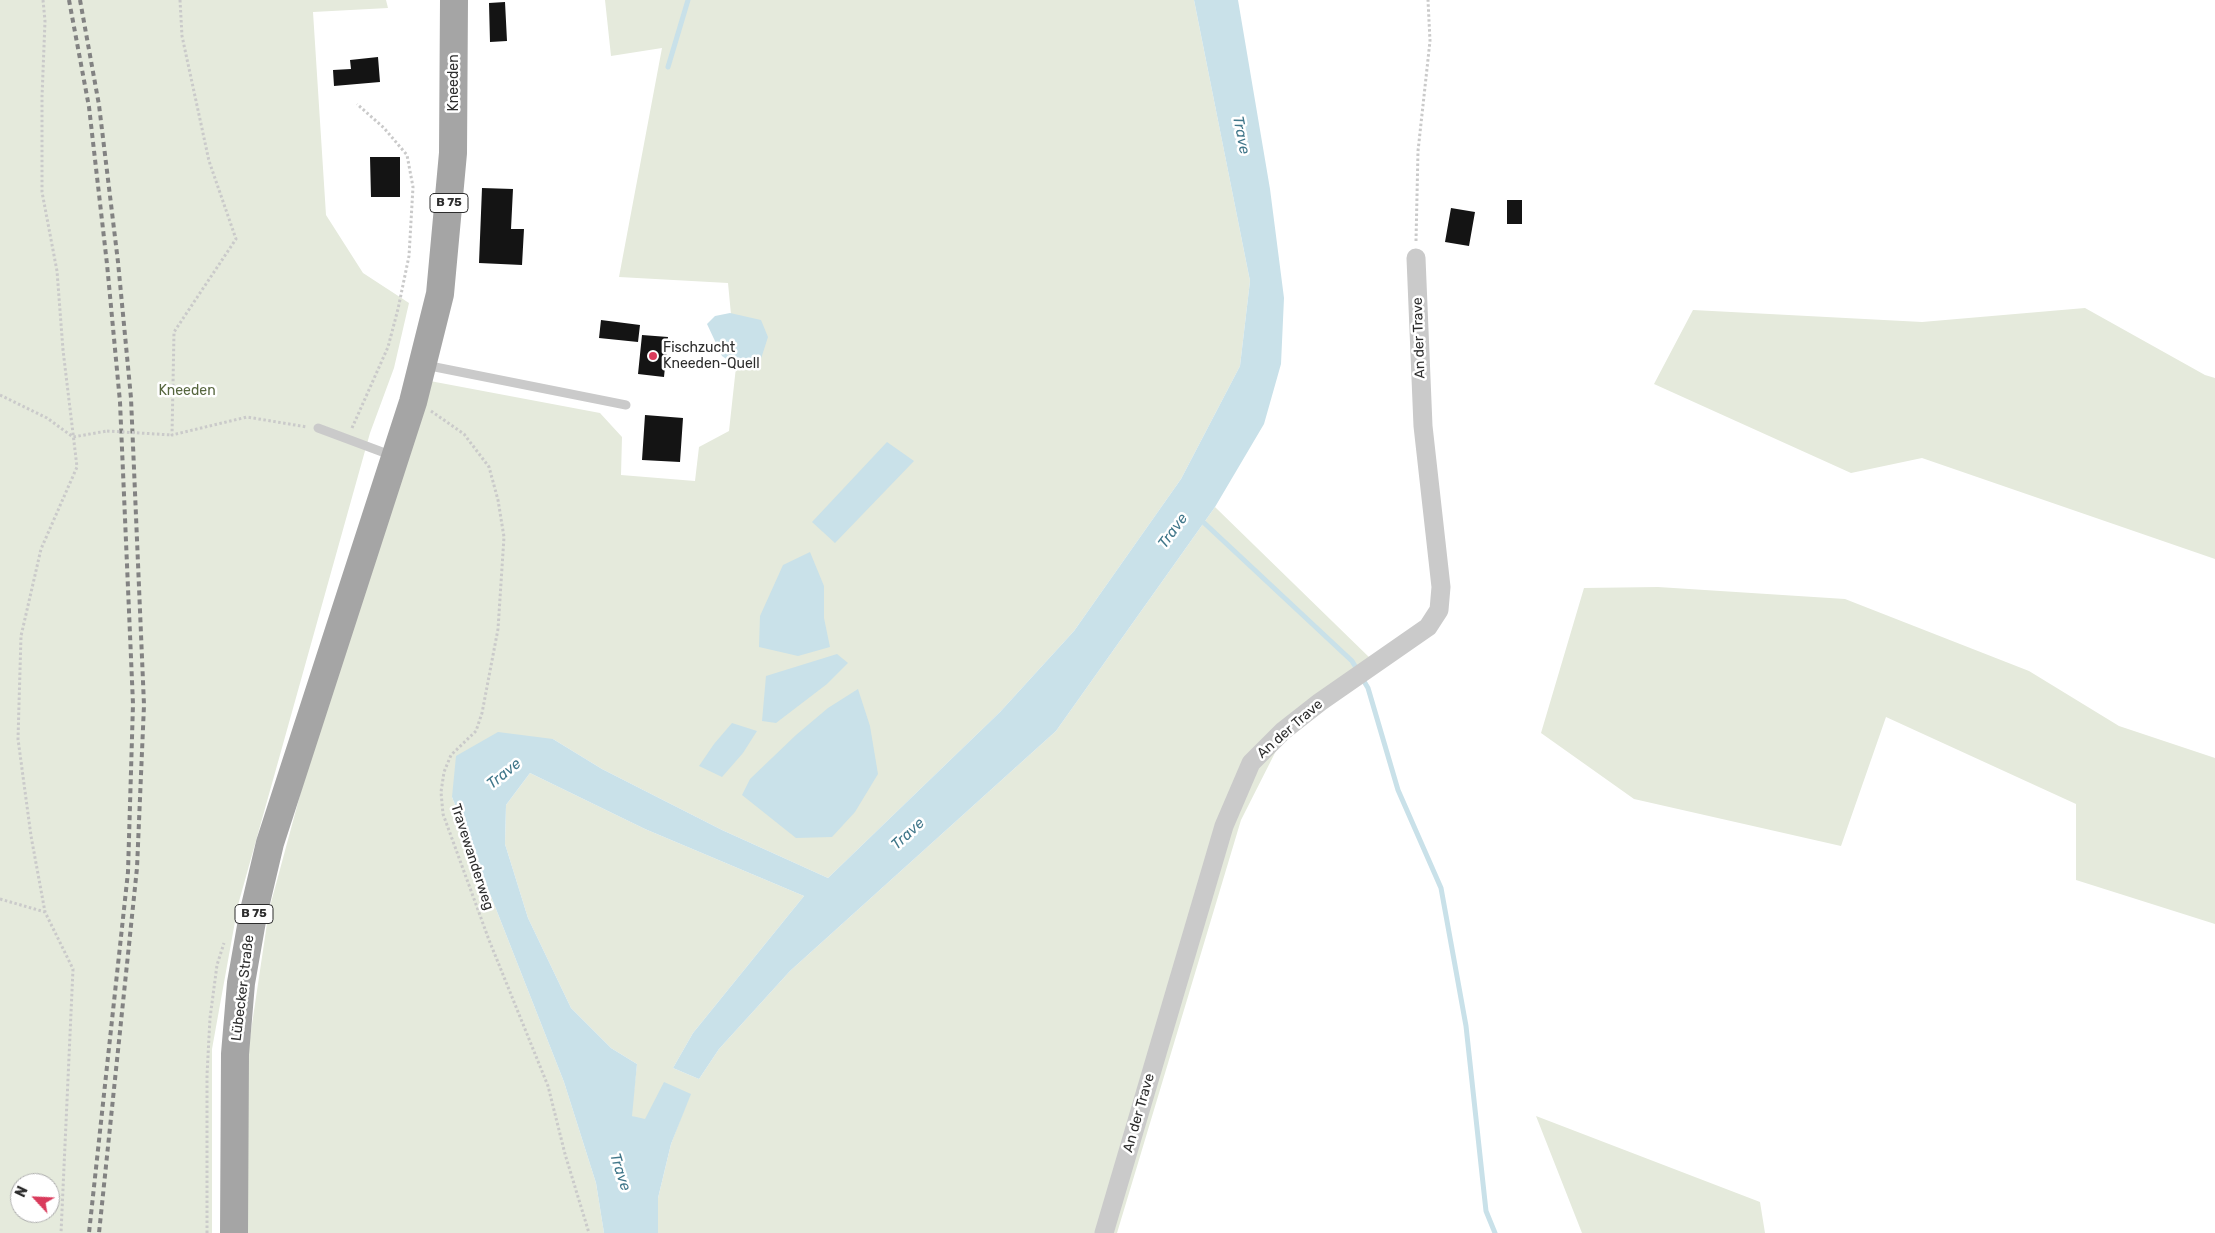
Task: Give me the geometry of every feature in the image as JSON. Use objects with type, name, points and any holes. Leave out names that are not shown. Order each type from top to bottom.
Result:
[{"type":"main road","name":"Kneeden","points":[[413,402],[440,294],[453,153],[454,0]]},
{"type":"main road","name":"B 75","points":[[396,457],[413,402]]},
{"type":"main road","name":"Lübecker Straße","points":[[234,1233],[235,1054],[241,983],[253,914],[270,843],[396,457]]},
{"type":"street","name":"An der Trave","points":[[1104,1233],[1224,826],[1251,763],[1283,731],[1320,702],[1428,627],[1439,610],[1441,587],[1423,426],[1416,258]]},
{"type":"lane","points":[[423,364],[626,405]]},
{"type":"lane","points":[[318,428],[396,457]]},
{"type":"path","points":[[43,0],[42,192],[57,270],[72,436],[77,467],[41,549],[21,636],[18,739],[31,836],[45,912],[73,969],[61,1233]]},
{"type":"path","points":[[172,436],[174,332],[236,239],[209,161],[182,36],[180,0]]},
{"type":"path","points":[[1416,258],[1418,151],[1430,41],[1428,0]]},
{"type":"path","points":[[348,438],[388,347],[398,309],[409,256],[413,187],[407,155],[384,128],[357,104]]},
{"type":"path","points":[[0,395],[47,418],[72,436],[107,431],[172,436],[247,418],[318,428]]},
{"type":"path","name":"Travewanderweg","points":[[413,402],[439,416],[464,434],[489,467],[498,500],[504,537],[498,629],[476,731],[451,755],[444,772],[442,792],[444,814],[489,940],[548,1086],[565,1154],[589,1233]]},
{"type":"path","points":[[0,899],[45,912]]},
{"type":"green space","name":"Kneeden","points":[[0,0],[386,0],[388,8],[313,12],[326,215],[363,273],[409,303],[394,368],[370,433],[238,905],[212,1049],[212,1233],[0,1233]]},
{"type":"green space","points":[[605,0],[1194,0],[1250,281],[1240,366],[1181,479],[1074,631],[1000,712],[828,878],[722,830],[602,769],[553,739],[452,797],[564,1082],[596,1183],[604,1233],[245,1233],[248,1051],[269,910],[303,784],[430,381],[600,413],[622,437],[621,475],[695,481],[699,447],[729,431],[736,367],[728,283],[619,277],[662,48],[611,56]]},
{"type":"green space","points":[[2085,308],[2205,375],[2215,378],[2215,559],[1922,458],[1851,473],[1654,384],[1693,310],[1922,322]]},
{"type":"green space","points":[[1215,507],[1372,660],[1283,737],[1241,820],[1117,1233],[658,1233],[658,1198],[671,1144],[690,1094],[644,1120],[631,1116],[637,1064],[611,1048],[571,1008],[528,918],[505,844],[506,805],[530,773],[645,829],[804,896],[693,1033],[673,1068],[699,1079],[719,1049],[790,971],[1056,731]]},
{"type":"green space","points":[[1658,587],[1845,599],[2029,671],[2119,726],[2215,758],[2215,924],[2076,880],[2076,804],[1886,717],[1841,846],[1634,799],[1541,733],[1584,588]]},
{"type":"green space","points":[[1536,1116],[1760,1202],[1765,1233],[1582,1233]]},
{"type":"water","name":"Trave","points":[[1194,0],[1238,0],[1270,189],[1284,298],[1281,364],[1264,424],[1215,507],[1056,731],[790,971],[719,1049],[699,1079],[673,1068],[693,1033],[804,896],[645,829],[530,773],[506,805],[505,844],[528,918],[571,1008],[611,1048],[637,1064],[632,1116],[645,1119],[664,1082],[691,1094],[671,1144],[658,1198],[658,1233],[604,1233],[596,1183],[564,1082],[452,797],[456,756],[498,732],[553,739],[602,769],[722,830],[828,878],[1000,712],[1074,631],[1181,479],[1240,366],[1250,281]]},
{"type":"water","points":[[730,313],[761,320],[768,337],[759,365],[741,369],[722,356],[707,324],[715,316]]},
{"type":"water","points":[[887,442],[914,461],[835,543],[812,522]]},
{"type":"water","points":[[810,552],[824,586],[824,618],[830,647],[798,656],[759,647],[760,616],[783,565]]},
{"type":"water","points":[[837,654],[848,663],[827,684],[776,723],[762,721],[766,676]]},
{"type":"water","points":[[858,689],[870,726],[878,774],[855,812],[832,837],[796,838],[742,795],[750,779],[796,735],[828,708]]},
{"type":"water","points":[[732,723],[757,731],[743,753],[722,777],[699,766]]},
{"type":"building","points":[[505,2],[507,41],[490,42],[489,3]]},
{"type":"building","points":[[378,57],[380,82],[334,86],[333,70],[351,69],[350,60]]},
{"type":"building","points":[[370,157],[400,157],[400,197],[371,197]]},
{"type":"building","points":[[482,188],[513,189],[511,229],[524,229],[522,265],[479,263]]},
{"type":"building","points":[[1507,200],[1522,200],[1522,224],[1507,224]]},
{"type":"building","points":[[1451,208],[1475,212],[1469,246],[1445,242]]},
{"type":"building","points":[[601,320],[640,325],[638,342],[599,338]]},
{"type":"building","name":"Fischzucht Kneeden-Quell","points":[[642,335],[668,337],[664,377],[638,374]]},
{"type":"building","points":[[645,415],[683,418],[680,462],[642,460]]},
{"type":"waterway","points":[[668,67],[688,0]]},
{"type":"waterway","points":[[1200,519],[1352,661],[1358,671]]},
{"type":"waterway","points":[[1362,678],[1368,688],[1398,790],[1441,888],[1466,1026],[1486,1211],[1495,1233]]},
{"type":"railway","points":[[69,0],[89,107],[120,402],[133,704],[128,872],[89,1233]]},
{"type":"railway","points":[[80,0],[99,105],[118,262],[131,398],[144,705],[137,868],[99,1233]]},
{"type":"place","name":"Fischzucht Kneeden-Quell","points":[[653,356]]}]
